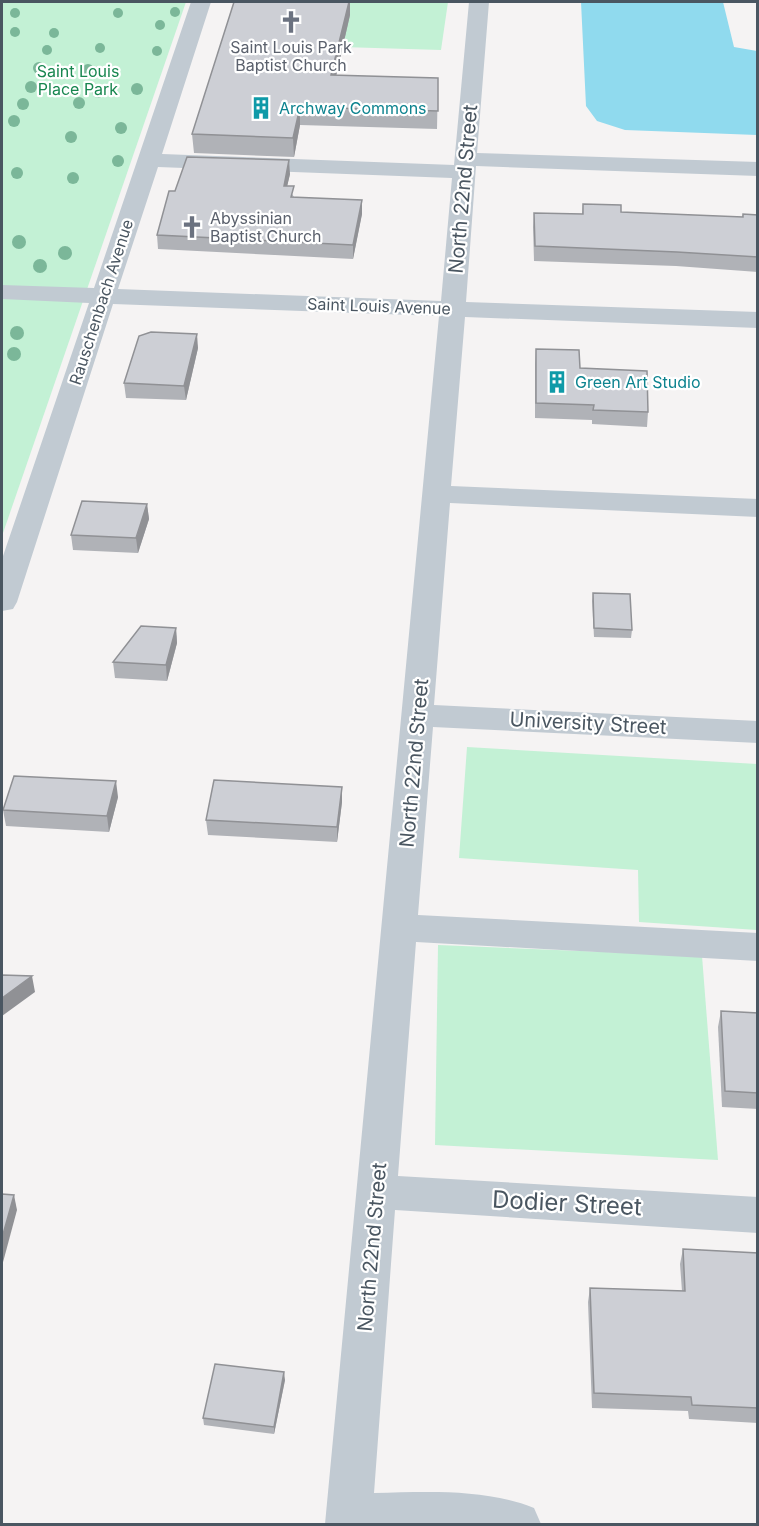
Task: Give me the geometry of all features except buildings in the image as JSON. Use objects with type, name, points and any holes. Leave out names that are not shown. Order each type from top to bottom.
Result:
[{"type":"street","name":"Rauschenbach Avenue","points":[[2,602],[201,2]]},
{"type":"street","name":"North 22nd Street","points":[[348,1520],[479,2]]},
{"type":"street","points":[[148,160],[758,169]]},
{"type":"street","name":"Saint Louis Avenue","points":[[2,292],[758,320]]},
{"type":"street","points":[[437,494],[758,508]]},
{"type":"street","name":"University Street","points":[[418,716],[758,732]]},
{"type":"street","points":[[399,928],[758,947]]},
{"type":"street","name":"Dodier Street","points":[[377,1192],[758,1215]]},
{"type":"street","points":[[348,1520],[460,1514],[519,1524]]},
{"type":"green space","name":"Saint Louis Place Park","points":[[2,2],[186,2],[2,536]]},
{"type":"green space","points":[[349,2],[448,2],[441,50],[342,47]]},
{"type":"green space","points":[[467,747],[757,764],[757,930],[639,922],[638,870],[459,858]]},
{"type":"green space","points":[[438,945],[702,956],[718,1160],[435,1145]]},
{"type":"water","points":[[581,2],[723,2],[734,47],[757,51],[757,135],[625,130],[597,121],[586,106]]},
{"type":"place","name":"Saint Louis Park Baptist Church","points":[[291,22]]},
{"type":"place","name":"Archway Commons","points":[[261,108]]},
{"type":"place","name":"Abyssinian Baptist Church","points":[[192,227]]},
{"type":"place","name":"Green Art Studio","points":[[557,382]]}]
